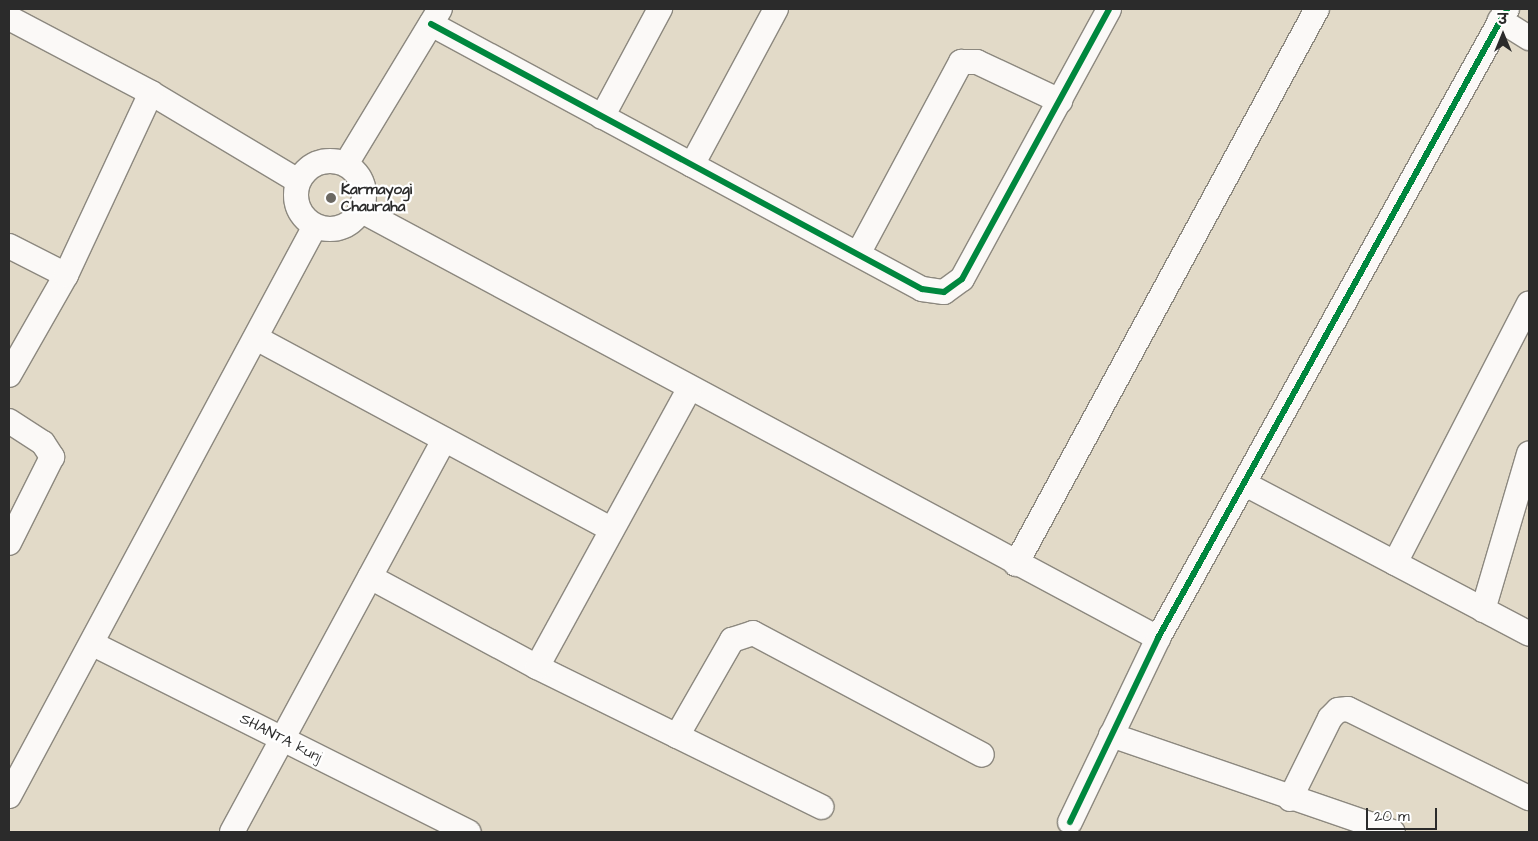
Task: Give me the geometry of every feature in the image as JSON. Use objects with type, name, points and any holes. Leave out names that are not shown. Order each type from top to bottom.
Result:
[{"type":"street","points":[[602,117],[660,9]]},
{"type":"street","points":[[692,165],[776,9]]},
{"type":"street","points":[[346,164],[435,17],[602,117],[922,289],[944,292],[954,288],[1060,101],[1109,9]]},
{"type":"street","points":[[1016,564],[1317,9]]},
{"type":"street","points":[[1070,822],[1158,638],[1503,14],[1529,38]]},
{"type":"street","points":[[9,18],[151,94],[298,181]]},
{"type":"street","points":[[858,254],[961,62],[977,62],[1060,101]]},
{"type":"street","points":[[9,375],[66,275],[151,94]]},
{"type":"street","points":[[319,162],[346,164],[359,177],[364,193],[360,210],[349,224],[332,229],[315,226],[301,215],[295,198],[298,181],[319,162]]},
{"type":"street","points":[[360,210],[689,389],[1158,638]]},
{"type":"street","points":[[9,796],[315,226]]},
{"type":"street","points":[[9,246],[66,275]]},
{"type":"street","points":[[1395,563],[1529,303]]},
{"type":"street","points":[[256,338],[612,530]]},
{"type":"street","points":[[536,667],[689,389]]},
{"type":"street","points":[[9,421],[43,443],[52,457],[9,543]]},
{"type":"street","points":[[232,832],[444,440]]},
{"type":"street","points":[[1483,610],[1529,454]]},
{"type":"street","points":[[1244,484],[1529,634]]},
{"type":"street","points":[[370,577],[536,667],[822,807]]},
{"type":"street","points":[[677,736],[732,640],[753,633],[982,755]]},
{"type":"street","name":"SHANTA kunj","points":[[92,644],[282,739],[445,827],[469,832]]},
{"type":"street","points":[[1290,799],[1330,718],[1338,710],[1348,710],[1529,798]]},
{"type":"street","points":[[1111,735],[1290,799],[1393,832]]},
{"type":"cycle path","points":[[431,24],[922,289],[944,292],[962,279],[1109,9]]},
{"type":"cycle path","points":[[1070,822],[1158,638],[1507,9]]},
{"type":"place","name":"Karmayogi Chauraha","points":[[331,198]]}]
